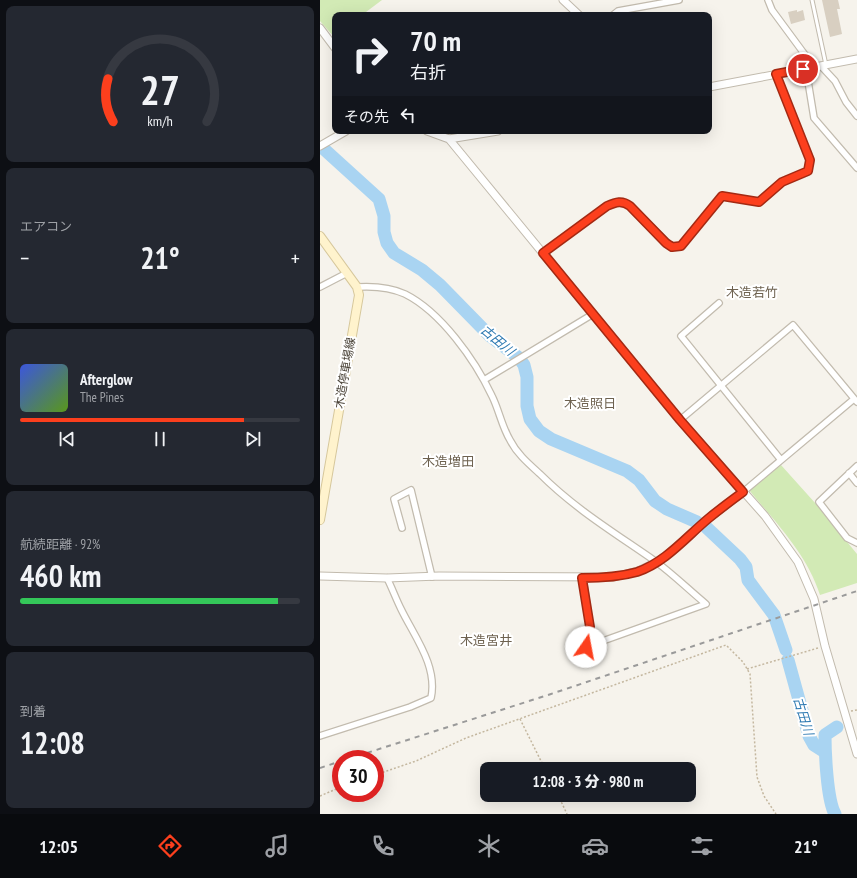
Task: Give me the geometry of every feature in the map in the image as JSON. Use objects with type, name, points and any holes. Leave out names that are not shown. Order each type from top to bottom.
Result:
[{"type":"main road","points":[[320,236],[357,287]]},
{"type":"main road","name":"木造停車場線","points":[[320,520],[322,494],[359,295],[357,287]]},
{"type":"street","points":[[563,0],[576,12]]},
{"type":"street","points":[[617,12],[679,0]]},
{"type":"street","points":[[768,0],[772,10],[820,66],[835,81],[846,102],[857,116]]},
{"type":"street","points":[[320,28],[332,44]]},
{"type":"street","points":[[712,86],[857,59]]},
{"type":"street","points":[[806,69],[814,118],[857,168]]},
{"type":"street","points":[[543,253],[607,206],[616,202],[625,202],[630,206],[666,243],[672,247],[681,246],[722,196],[759,202],[782,182],[808,171],[810,160],[776,74]]},
{"type":"street","points":[[320,146],[341,134]]},
{"type":"street","points":[[435,134],[449,139],[480,134]]},
{"type":"street","points":[[449,139],[680,420],[783,539],[798,562],[808,582],[814,599],[825,646],[857,754]]},
{"type":"street","points":[[320,286],[347,273]]},
{"type":"street","points":[[357,287],[370,286],[392,289],[418,302],[438,320],[478,369],[510,440],[520,455],[563,497],[657,562],[706,604],[586,647],[590,627],[582,578]]},
{"type":"street","points":[[720,303],[681,336],[781,460]]},
{"type":"street","points":[[484,380],[593,314]]},
{"type":"street","points":[[320,576],[387,578],[582,578],[614,577],[638,571],[657,562],[672,552],[709,518],[855,401],[793,325],[680,420]]},
{"type":"street","points":[[857,466],[819,502],[847,538],[857,543]]},
{"type":"street","points":[[849,473],[857,484]]},
{"type":"street","points":[[402,528],[394,499],[411,490],[432,577]]},
{"type":"street","points":[[320,736],[410,707],[431,698],[433,691],[430,670],[423,650],[400,609],[387,578]]},
{"type":"lane","points":[[812,0],[820,66]]},
{"type":"path","points":[[384,772],[396,769],[466,738],[726,645],[748,669],[750,674],[754,712],[754,755],[757,777],[764,796],[776,814]]},
{"type":"path","points":[[748,669],[825,646]]},
{"type":"path","points":[[520,719],[542,762]]},
{"type":"path","points":[[320,796],[332,791]]},
{"type":"path","points":[[561,802],[567,814]]},
{"type":"green space","points":[[320,0],[382,0],[366,12],[332,12],[332,35],[320,21]]},
{"type":"green space","points":[[781,465],[816,504],[857,554],[857,583],[820,595],[799,552],[749,490]]},
{"type":"building","points":[[822,0],[838,0],[840,9],[837,9],[842,34],[830,37]]},
{"type":"building","points":[[797,10],[797,12],[803,10],[805,20],[791,24],[788,12]]},
{"type":"waterway","name":"古田川","points":[[325,150],[379,199],[384,216],[384,232],[387,243],[394,253],[422,270],[440,285],[489,335],[519,358],[524,365],[527,377],[527,406],[530,419],[539,431],[551,439],[627,471],[639,480],[655,501],[667,509],[697,522]]},
{"type":"waterway","name":"古田川","points":[[707,528],[740,559],[746,567],[748,580],[774,615],[786,650]]},
{"type":"waterway","name":"古田川","points":[[788,660],[809,736],[814,745],[825,752]]},
{"type":"waterway","name":"古田川","points":[[835,814],[828,787],[825,735],[837,727]]},
{"type":"railway","points":[[376,750],[551,694],[857,591]]},
{"type":"railway","points":[[320,768],[332,764]]},
{"type":"district","name":"木造若竹","points":[[752,292]]},
{"type":"district","name":"木造照日","points":[[590,403]]},
{"type":"district","name":"木造増田","points":[[448,461]]},
{"type":"district","name":"木造宮井","points":[[486,640]]},
{"type":"route","points":[[586,647],[590,627],[582,578],[614,577],[638,571],[657,562],[672,552],[709,518],[743,492],[680,420],[543,253],[607,206],[616,202],[625,202],[630,206],[666,243],[672,247],[681,246],[722,196],[759,202],[782,182],[808,171],[810,169],[810,160],[798,125],[776,74],[803,69]]}]
